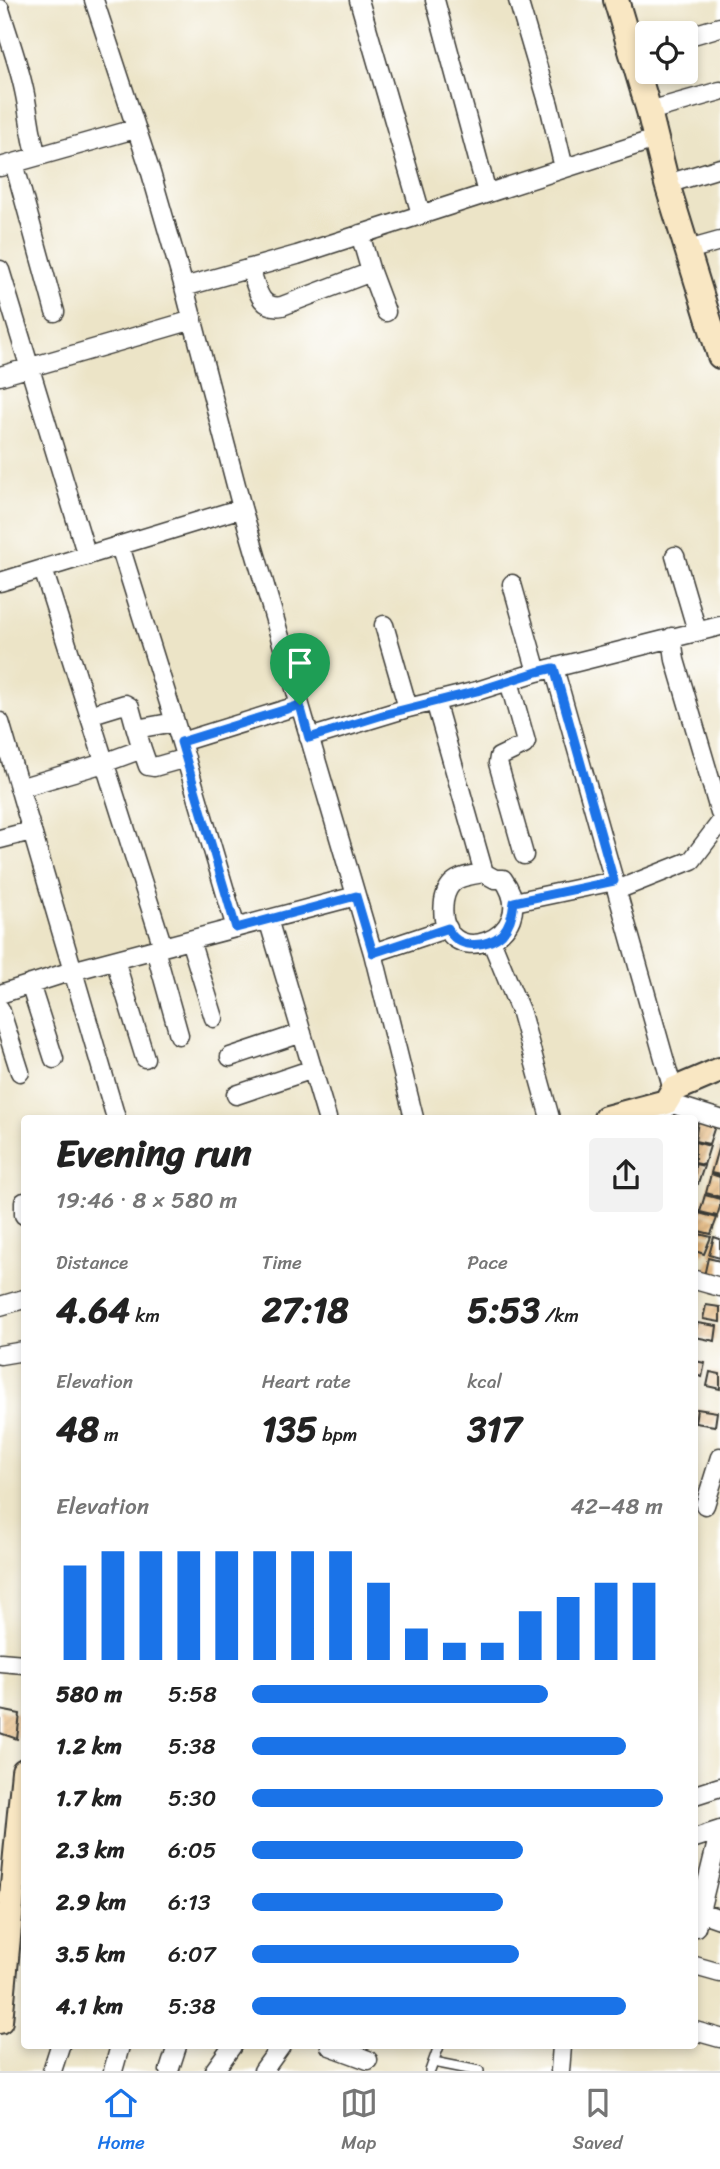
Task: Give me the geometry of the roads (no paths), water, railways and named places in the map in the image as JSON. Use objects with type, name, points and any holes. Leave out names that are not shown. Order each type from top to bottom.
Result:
[{"type":"street","points":[[94,0],[151,173],[184,287],[243,508],[373,953],[413,1115]]},
{"type":"street","points":[[359,0],[421,214]]},
{"type":"street","points":[[435,0],[487,192]]},
{"type":"street","points":[[518,0],[549,105],[564,168]]},
{"type":"street","points":[[616,0],[635,41]]},
{"type":"street","points":[[0,9],[24,87],[37,156]]},
{"type":"street","points":[[698,33],[720,27]]},
{"type":"street","points":[[645,84],[667,184],[688,250],[712,300],[720,356]]},
{"type":"street","points":[[649,111],[720,91]]},
{"type":"street","points":[[55,312],[7,165],[135,129]]},
{"type":"street","points":[[184,287],[360,234],[655,139]]},
{"type":"street","points":[[667,184],[720,168]]},
{"type":"street","points":[[360,234],[386,312]]},
{"type":"street","points":[[688,250],[720,241]]},
{"type":"street","points":[[250,268],[263,302],[274,307],[371,272]]},
{"type":"street","points":[[0,270],[87,556]]},
{"type":"street","points":[[0,376],[193,320]]},
{"type":"street","points":[[0,582],[243,508]]},
{"type":"street","points":[[120,546],[236,928]]},
{"type":"street","points":[[675,556],[697,631]]},
{"type":"street","points":[[43,569],[159,948],[179,1034]]},
{"type":"street","points":[[512,584],[545,670],[616,886],[667,1103]]},
{"type":"street","points":[[384,625],[408,708]]},
{"type":"street","points":[[309,738],[545,670],[720,626]]},
{"type":"street","points":[[672,637],[675,660],[720,813]]},
{"type":"street","points":[[509,681],[526,742],[499,757],[498,763],[524,855]]},
{"type":"street","points":[[435,701],[484,873]]},
{"type":"street","points":[[89,715],[125,704],[130,708],[148,766],[155,767],[183,750],[300,705]]},
{"type":"street","points":[[136,729],[175,722]]},
{"type":"street","points":[[1,730],[115,1115]]},
{"type":"street","points":[[19,789],[142,749]]},
{"type":"street","points":[[514,902],[616,886],[692,860],[720,823]]},
{"type":"street","points":[[0,839],[31,831]]},
{"type":"street","points":[[484,873],[495,879],[503,879],[512,892],[514,902],[513,913],[501,934],[484,944],[467,944],[451,936],[443,909],[446,890],[452,881],[484,873]]},
{"type":"street","points":[[0,994],[72,971],[356,896]]},
{"type":"street","points":[[268,919],[326,1115]]},
{"type":"street","points":[[373,953],[448,928]]},
{"type":"street","points":[[190,940],[214,1018]]},
{"type":"street","points":[[491,940],[522,1013],[549,1115]]},
{"type":"street","points":[[115,960],[145,1058]]},
{"type":"street","points":[[30,984],[54,1059]]},
{"type":"street","points":[[0,1009],[20,1072]]},
{"type":"street","points":[[230,1056],[302,1033]]},
{"type":"street","points":[[236,1096],[313,1069]]},
{"type":"street","points":[[618,1115],[667,1103],[720,1070]]},
{"type":"street","points":[[667,1103],[720,1119]]},
{"type":"street","points":[[698,1281],[720,1287]]},
{"type":"street","points":[[0,1306],[21,1300]]},
{"type":"street","points":[[0,1355],[21,1352]]},
{"type":"street","points":[[707,1505],[720,1457]]},
{"type":"street","points":[[0,1662],[21,1664]]},
{"type":"street","points":[[698,1794],[720,1787]]},
{"type":"street","points":[[0,2021],[3,1959],[21,1798]]},
{"type":"street","points":[[698,1837],[720,1830]]},
{"type":"street","points":[[720,1830],[698,1920],[720,1919]]},
{"type":"street","points":[[698,1967],[720,1973]]},
{"type":"street","points":[[698,2032],[720,2038]]},
{"type":"street","points":[[52,2071],[59,2049]]},
{"type":"street","points":[[113,2071],[119,2049]]},
{"type":"street","points":[[169,2071],[176,2049]]},
{"type":"street","points":[[214,2071],[230,2049]]},
{"type":"street","points":[[263,2071],[279,2049]]},
{"type":"street","points":[[339,2049],[368,2059]]},
{"type":"street","points":[[560,2071],[562,2049]]},
{"type":"lane","points":[[438,2049],[432,2066],[479,2071]]}]
